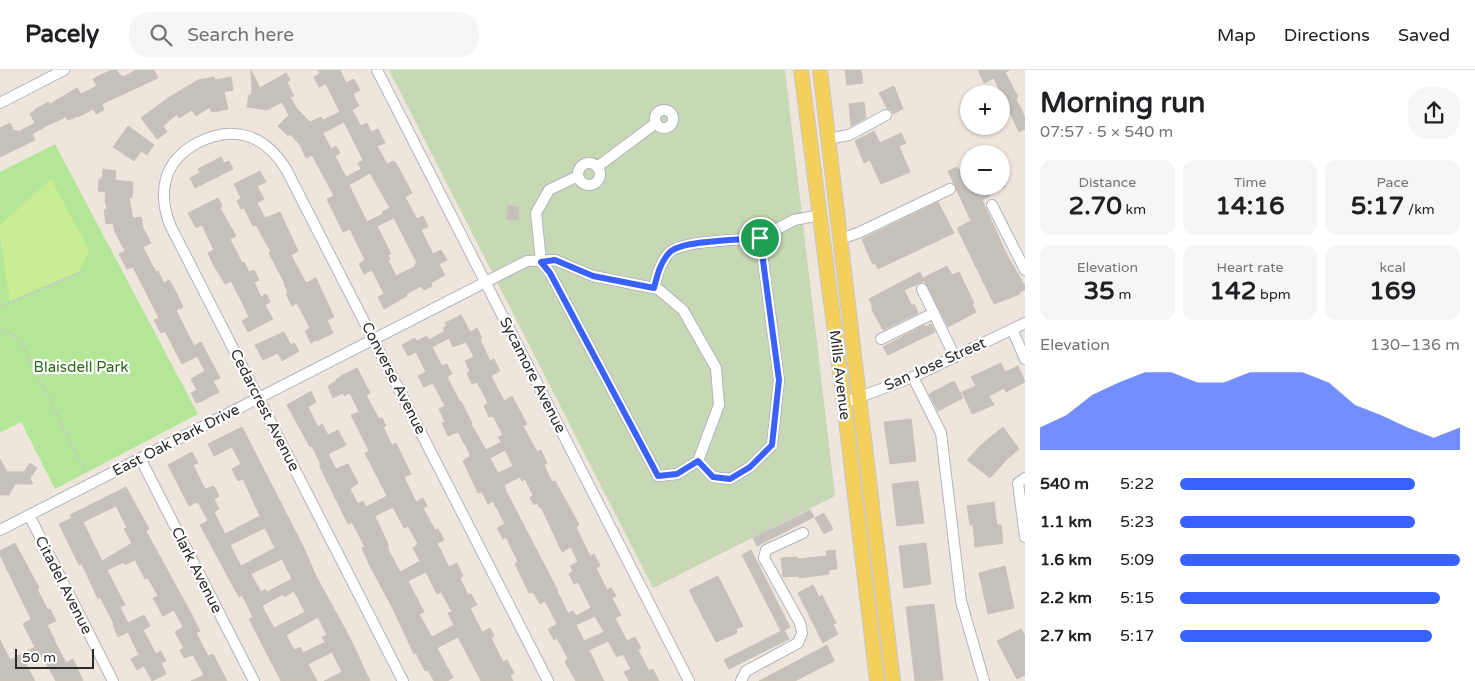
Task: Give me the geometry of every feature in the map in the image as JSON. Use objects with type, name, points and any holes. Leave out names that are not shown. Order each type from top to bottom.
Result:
[{"type":"main road","name":"Mills Avenue","points":[[801,70],[844,402],[877,681]]},
{"type":"main road","name":"Mills Avenue","points":[[820,70],[893,681]]},
{"type":"street","points":[[0,104],[64,70]]},
{"type":"street","name":"Sycamore Avenue","points":[[377,70],[689,681]]},
{"type":"street","points":[[828,139],[849,135],[886,116]]},
{"type":"street","points":[[597,167],[656,123]]},
{"type":"street","name":"Converse Avenue","points":[[198,143],[220,134],[246,135],[262,143],[278,156],[548,681]]},
{"type":"street","name":"Cedarcrest Avenue","points":[[198,143],[179,155],[166,175],[164,187],[165,212],[403,681]]},
{"type":"street","points":[[588,163],[594,164],[597,167],[600,176],[597,182],[591,185],[584,184],[579,179],[578,172],[581,166],[588,163]]},
{"type":"street","points":[[578,176],[548,190],[536,213],[541,262],[550,273],[658,476],[677,474],[698,461],[719,405],[716,368],[683,310],[658,289],[654,288],[659,268],[670,251],[684,245],[760,238],[794,220],[820,215]]},
{"type":"street","points":[[840,239],[858,233],[950,189]]},
{"type":"street","points":[[992,205],[1025,270]]},
{"type":"street","points":[[698,461],[713,477],[730,479],[750,467],[772,445],[779,380],[760,238]]},
{"type":"street","name":"East Oak Park Drive","points":[[0,530],[526,261],[541,262],[555,260],[593,276],[654,288]]},
{"type":"street","points":[[922,290],[955,357]]},
{"type":"street","points":[[881,339],[934,313]]},
{"type":"street","name":"San Jose Street","points":[[844,402],[913,377],[1025,323]]},
{"type":"street","points":[[1012,329],[1025,359]]},
{"type":"street","points":[[913,377],[941,433],[961,601],[984,681]]},
{"type":"street","name":"Clark Avenue","points":[[140,458],[254,681]]},
{"type":"street","points":[[1021,481],[1025,536]]},
{"type":"street","name":"Citadel Avenue","points":[[29,515],[113,681]]},
{"type":"street","points":[[741,681],[746,671],[798,643],[802,633],[800,623],[764,558],[766,550],[803,534]]},
{"type":"path","points":[[0,307],[83,272]]},
{"type":"path","points":[[0,330],[8,332],[20,340],[86,473]]},
{"type":"green space","points":[[389,70],[785,70],[835,496],[653,588]]},
{"type":"green space","name":"Blaisdell Park","points":[[55,144],[198,414],[55,489],[21,422],[0,433],[0,172]]},
{"type":"green space","points":[[51,179],[89,250],[80,271],[10,301],[0,237],[0,225]]},
{"type":"building","points":[[111,70],[117,70],[120,76],[122,75],[123,77],[136,70],[154,70],[158,78],[102,104],[104,110],[96,114],[93,109],[78,117],[68,120],[66,117],[48,125],[32,134],[35,140],[0,157],[0,128],[10,123],[14,131],[17,130],[18,132],[35,123],[30,114],[37,108],[49,102],[50,104],[77,88],[81,94],[97,86],[93,79]]},
{"type":"building","points":[[251,70],[260,88],[286,73],[290,80],[287,82],[294,96],[290,97],[297,109],[310,122],[321,117],[323,120],[340,112],[326,84],[319,87],[314,77],[320,74],[318,70],[340,70],[346,83],[354,79],[360,90],[353,94],[359,106],[352,110],[361,126],[367,123],[371,132],[378,129],[385,143],[377,146],[387,164],[393,161],[396,163],[412,193],[405,197],[417,219],[423,216],[428,227],[421,230],[433,254],[441,250],[447,260],[439,264],[445,275],[431,283],[432,286],[424,290],[421,286],[384,309],[378,297],[384,294],[372,270],[364,274],[359,264],[365,260],[350,229],[343,232],[327,199],[334,196],[312,155],[306,158],[300,145],[290,134],[288,136],[278,126],[289,115],[282,102],[267,110],[247,107],[249,95],[252,95]],"holes":[[[344,122],[363,160],[358,163],[361,169],[346,177],[335,156],[340,153],[336,146],[331,149],[323,133]],[[370,173],[390,208],[367,222],[349,185]],[[394,218],[417,263],[415,264],[416,266],[396,276],[388,260],[390,259],[388,255],[391,254],[377,226]]]},
{"type":"building","points":[[845,70],[861,70],[863,83],[847,85]]},
{"type":"building","points":[[978,70],[1010,70],[1005,72],[1018,97],[1016,98],[1017,101],[1025,117],[1025,129],[1019,132],[1010,113],[1010,85],[997,85],[994,78],[984,83]]},
{"type":"building","points":[[214,77],[215,80],[231,77],[233,90],[224,92],[228,109],[214,112],[211,111],[210,107],[196,116],[192,110],[179,118],[177,114],[163,126],[167,132],[157,139],[141,118],[168,98],[198,80]]},
{"type":"building","points":[[894,86],[903,109],[893,114],[887,108],[879,93]]},
{"type":"building","points":[[864,102],[866,118],[851,126],[849,104]]},
{"type":"building","points":[[128,126],[154,145],[147,155],[141,151],[134,161],[113,147]]},
{"type":"building","points":[[874,131],[880,143],[901,133],[906,143],[899,146],[910,172],[881,184],[870,160],[864,163],[855,141]]},
{"type":"building","points":[[221,157],[224,163],[229,161],[233,169],[195,188],[190,178],[200,173],[198,169]]},
{"type":"building","points":[[957,167],[958,170],[960,169],[960,195],[990,195],[982,200],[1007,255],[1025,286],[1025,290],[1020,292],[1020,294],[994,304],[957,228],[971,221],[948,171]]},
{"type":"building","points":[[103,169],[116,171],[115,180],[133,182],[132,198],[129,198],[133,218],[141,217],[143,228],[151,243],[143,247],[164,283],[169,280],[176,292],[183,307],[176,310],[194,346],[201,342],[220,378],[213,381],[219,392],[202,401],[196,403],[191,393],[197,390],[191,379],[205,371],[197,356],[182,364],[165,331],[161,333],[154,320],[159,318],[133,267],[127,269],[119,254],[125,251],[115,232],[113,223],[106,224],[104,210],[107,209],[105,201],[106,192],[98,191],[99,179],[102,179]]},
{"type":"building","points":[[260,171],[266,182],[257,186],[264,199],[257,203],[265,218],[280,212],[298,251],[291,255],[306,283],[316,278],[334,317],[327,320],[333,333],[311,343],[305,331],[310,328],[297,303],[292,306],[286,294],[288,293],[285,284],[269,253],[271,252],[256,225],[253,226],[244,208],[241,209],[237,201],[241,198],[234,184]]},
{"type":"building","points":[[218,198],[222,206],[220,208],[236,236],[230,239],[242,263],[244,262],[249,272],[254,270],[259,280],[254,282],[261,297],[266,294],[270,302],[265,305],[273,319],[248,332],[242,321],[249,317],[243,304],[231,281],[225,284],[213,264],[208,253],[214,250],[202,225],[196,228],[188,213]]},
{"type":"building","points":[[938,202],[954,233],[878,269],[875,263],[873,264],[871,261],[862,239]]},
{"type":"building","points":[[508,205],[519,207],[518,220],[507,219]]},
{"type":"building","points":[[947,266],[952,275],[959,272],[974,303],[972,304],[976,312],[948,327],[923,278]]},
{"type":"building","points":[[920,272],[924,281],[904,290],[918,313],[883,330],[872,310],[869,299]]},
{"type":"building","points":[[461,315],[470,332],[477,328],[490,361],[494,359],[500,371],[491,376],[504,401],[512,396],[527,424],[523,426],[537,452],[541,450],[547,463],[544,465],[552,482],[555,481],[579,525],[576,527],[590,556],[594,554],[600,566],[596,568],[607,590],[611,588],[616,596],[612,598],[621,615],[615,618],[627,641],[635,637],[641,648],[638,650],[649,671],[653,669],[659,681],[629,681],[624,672],[631,669],[623,654],[617,657],[608,641],[589,650],[604,681],[576,681],[565,661],[568,659],[557,638],[554,640],[548,629],[557,624],[545,601],[540,604],[533,592],[529,593],[515,564],[518,562],[506,537],[503,539],[497,528],[505,524],[493,501],[488,504],[482,492],[478,493],[463,461],[470,456],[469,452],[458,432],[448,436],[442,423],[445,422],[439,409],[445,406],[433,383],[424,387],[418,376],[426,372],[416,352],[408,356],[402,345],[415,338],[417,341],[427,336],[429,340],[445,331],[443,328],[447,326],[445,323]],"holes":[[[449,338],[453,347],[466,342],[474,357],[465,361],[470,372],[467,373],[472,384],[477,382],[488,403],[484,406],[489,417],[493,416],[503,435],[498,437],[501,442],[486,450],[448,379],[448,376],[452,374],[447,364],[442,366],[432,347]],[[505,450],[513,466],[498,473],[490,458]],[[520,477],[522,481],[525,479],[533,495],[530,498],[534,505],[537,503],[541,507],[562,552],[571,547],[578,562],[570,566],[573,571],[569,574],[574,584],[578,582],[591,608],[576,616],[573,611],[568,613],[504,485]],[[595,616],[604,632],[584,641],[576,625]]]},
{"type":"building","points":[[931,324],[935,332],[888,355],[883,347],[924,325],[925,327]]},
{"type":"building","points":[[284,332],[291,345],[294,343],[299,351],[282,361],[278,353],[263,360],[255,345]]},
{"type":"building","points":[[1001,363],[1005,372],[1018,366],[1025,382],[1006,392],[1004,388],[989,396],[994,405],[972,414],[962,392],[976,386],[971,377]]},
{"type":"building","points":[[357,368],[370,393],[366,395],[379,419],[382,418],[386,426],[383,427],[392,445],[396,443],[411,474],[404,477],[416,502],[423,498],[427,506],[423,508],[435,530],[438,529],[444,540],[437,543],[449,567],[457,563],[463,576],[460,578],[468,595],[471,594],[477,605],[470,608],[482,632],[490,628],[494,636],[491,638],[503,662],[507,660],[514,673],[510,675],[513,681],[481,681],[458,637],[437,648],[453,678],[447,681],[434,681],[428,670],[425,671],[416,653],[414,654],[369,564],[362,548],[365,547],[352,522],[348,524],[320,467],[312,446],[310,447],[287,405],[311,391],[316,402],[308,407],[318,427],[322,424],[328,435],[338,430],[346,445],[328,454],[336,469],[348,464],[358,483],[350,489],[358,504],[363,501],[366,507],[387,496],[365,453],[369,451],[351,415],[359,412],[350,393],[344,396],[343,393],[333,398],[328,386],[341,376]],"holes":[[[393,507],[404,528],[408,526],[418,544],[413,548],[420,561],[400,572],[388,549],[388,544],[375,516]],[[426,572],[437,594],[441,592],[452,612],[448,613],[454,625],[432,637],[419,614],[424,612],[408,581]]]},
{"type":"building","points":[[954,381],[963,398],[938,411],[929,394]]},
{"type":"building","points":[[911,419],[916,461],[890,464],[884,422]]},
{"type":"building","points":[[242,427],[370,681],[324,681],[342,672],[332,652],[308,664],[317,681],[281,681],[249,619],[253,617],[242,595],[239,597],[200,525],[208,521],[197,502],[189,506],[168,465],[192,452],[198,463],[193,465],[205,489],[214,486],[219,496],[214,499],[219,509],[214,512],[225,534],[260,516],[243,479],[238,481],[232,469],[241,464],[232,447],[214,456],[208,444]],"holes":[[[265,528],[275,548],[241,566],[230,545]],[[282,559],[292,579],[267,592],[266,589],[261,592],[251,574]],[[294,591],[305,612],[274,628],[262,606],[283,594],[284,597]],[[318,617],[327,635],[322,637],[325,642],[303,653],[300,647],[294,650],[286,635]]]},
{"type":"building","points":[[1003,427],[1019,449],[990,478],[967,460],[981,445]]},
{"type":"building","points":[[0,459],[7,472],[24,472],[30,463],[37,468],[30,478],[33,484],[15,484],[9,495],[0,495]]},
{"type":"building","points":[[918,481],[924,523],[897,526],[892,484]]},
{"type":"building","points":[[126,487],[149,529],[146,531],[200,631],[196,633],[208,656],[213,654],[227,681],[191,681],[204,675],[193,655],[184,658],[180,650],[184,648],[175,632],[183,627],[174,610],[163,616],[153,598],[158,596],[148,578],[145,579],[135,560],[125,565],[124,562],[107,570],[125,605],[120,607],[128,623],[144,615],[150,626],[143,630],[156,654],[161,651],[166,661],[161,663],[166,674],[152,681],[144,666],[137,670],[131,659],[139,655],[128,632],[118,637],[114,624],[100,597],[98,599],[82,564],[79,565],[59,524],[72,518],[70,515]],"holes":[[[116,506],[127,528],[124,529],[132,543],[102,561],[83,522]]]},
{"type":"building","points":[[994,502],[997,525],[1001,525],[1003,543],[975,547],[973,525],[970,525],[967,506]]},
{"type":"building","points":[[810,510],[814,517],[757,546],[753,538]]},
{"type":"building","points":[[824,513],[833,529],[824,534],[815,518]]},
{"type":"building","points":[[15,543],[39,588],[37,589],[48,610],[50,609],[56,621],[47,625],[54,640],[66,663],[73,659],[83,681],[56,681],[42,656],[26,664],[35,681],[0,681],[0,640],[10,660],[35,647],[23,624],[31,619],[0,555],[0,551]]},
{"type":"building","points":[[926,543],[931,584],[904,588],[899,546]]},
{"type":"building","points":[[751,550],[790,627],[784,630],[789,639],[729,669],[724,660],[781,631],[742,555]]},
{"type":"building","points":[[835,550],[837,569],[829,570],[829,574],[799,578],[799,576],[783,577],[781,558],[797,557],[797,559],[827,556],[826,551]]},
{"type":"building","points":[[1005,566],[1014,608],[988,614],[979,573]]},
{"type":"building","points":[[718,576],[743,626],[736,629],[737,633],[716,642],[689,590]]},
{"type":"building","points":[[813,585],[819,597],[822,595],[836,623],[833,624],[838,634],[823,643],[798,593]]},
{"type":"building","points":[[934,604],[943,680],[915,681],[906,607]]},
{"type":"building","points":[[1021,629],[1025,635],[1025,675],[1017,679],[997,641]]},
{"type":"building","points":[[827,645],[834,661],[795,681],[759,681]]},
{"type":"route","points":[[760,238],[779,380],[772,445],[750,467],[730,479],[713,477],[698,461],[677,474],[658,476],[550,273],[541,262],[555,260],[593,276],[654,288],[659,268],[670,251],[684,245],[760,238]]}]
